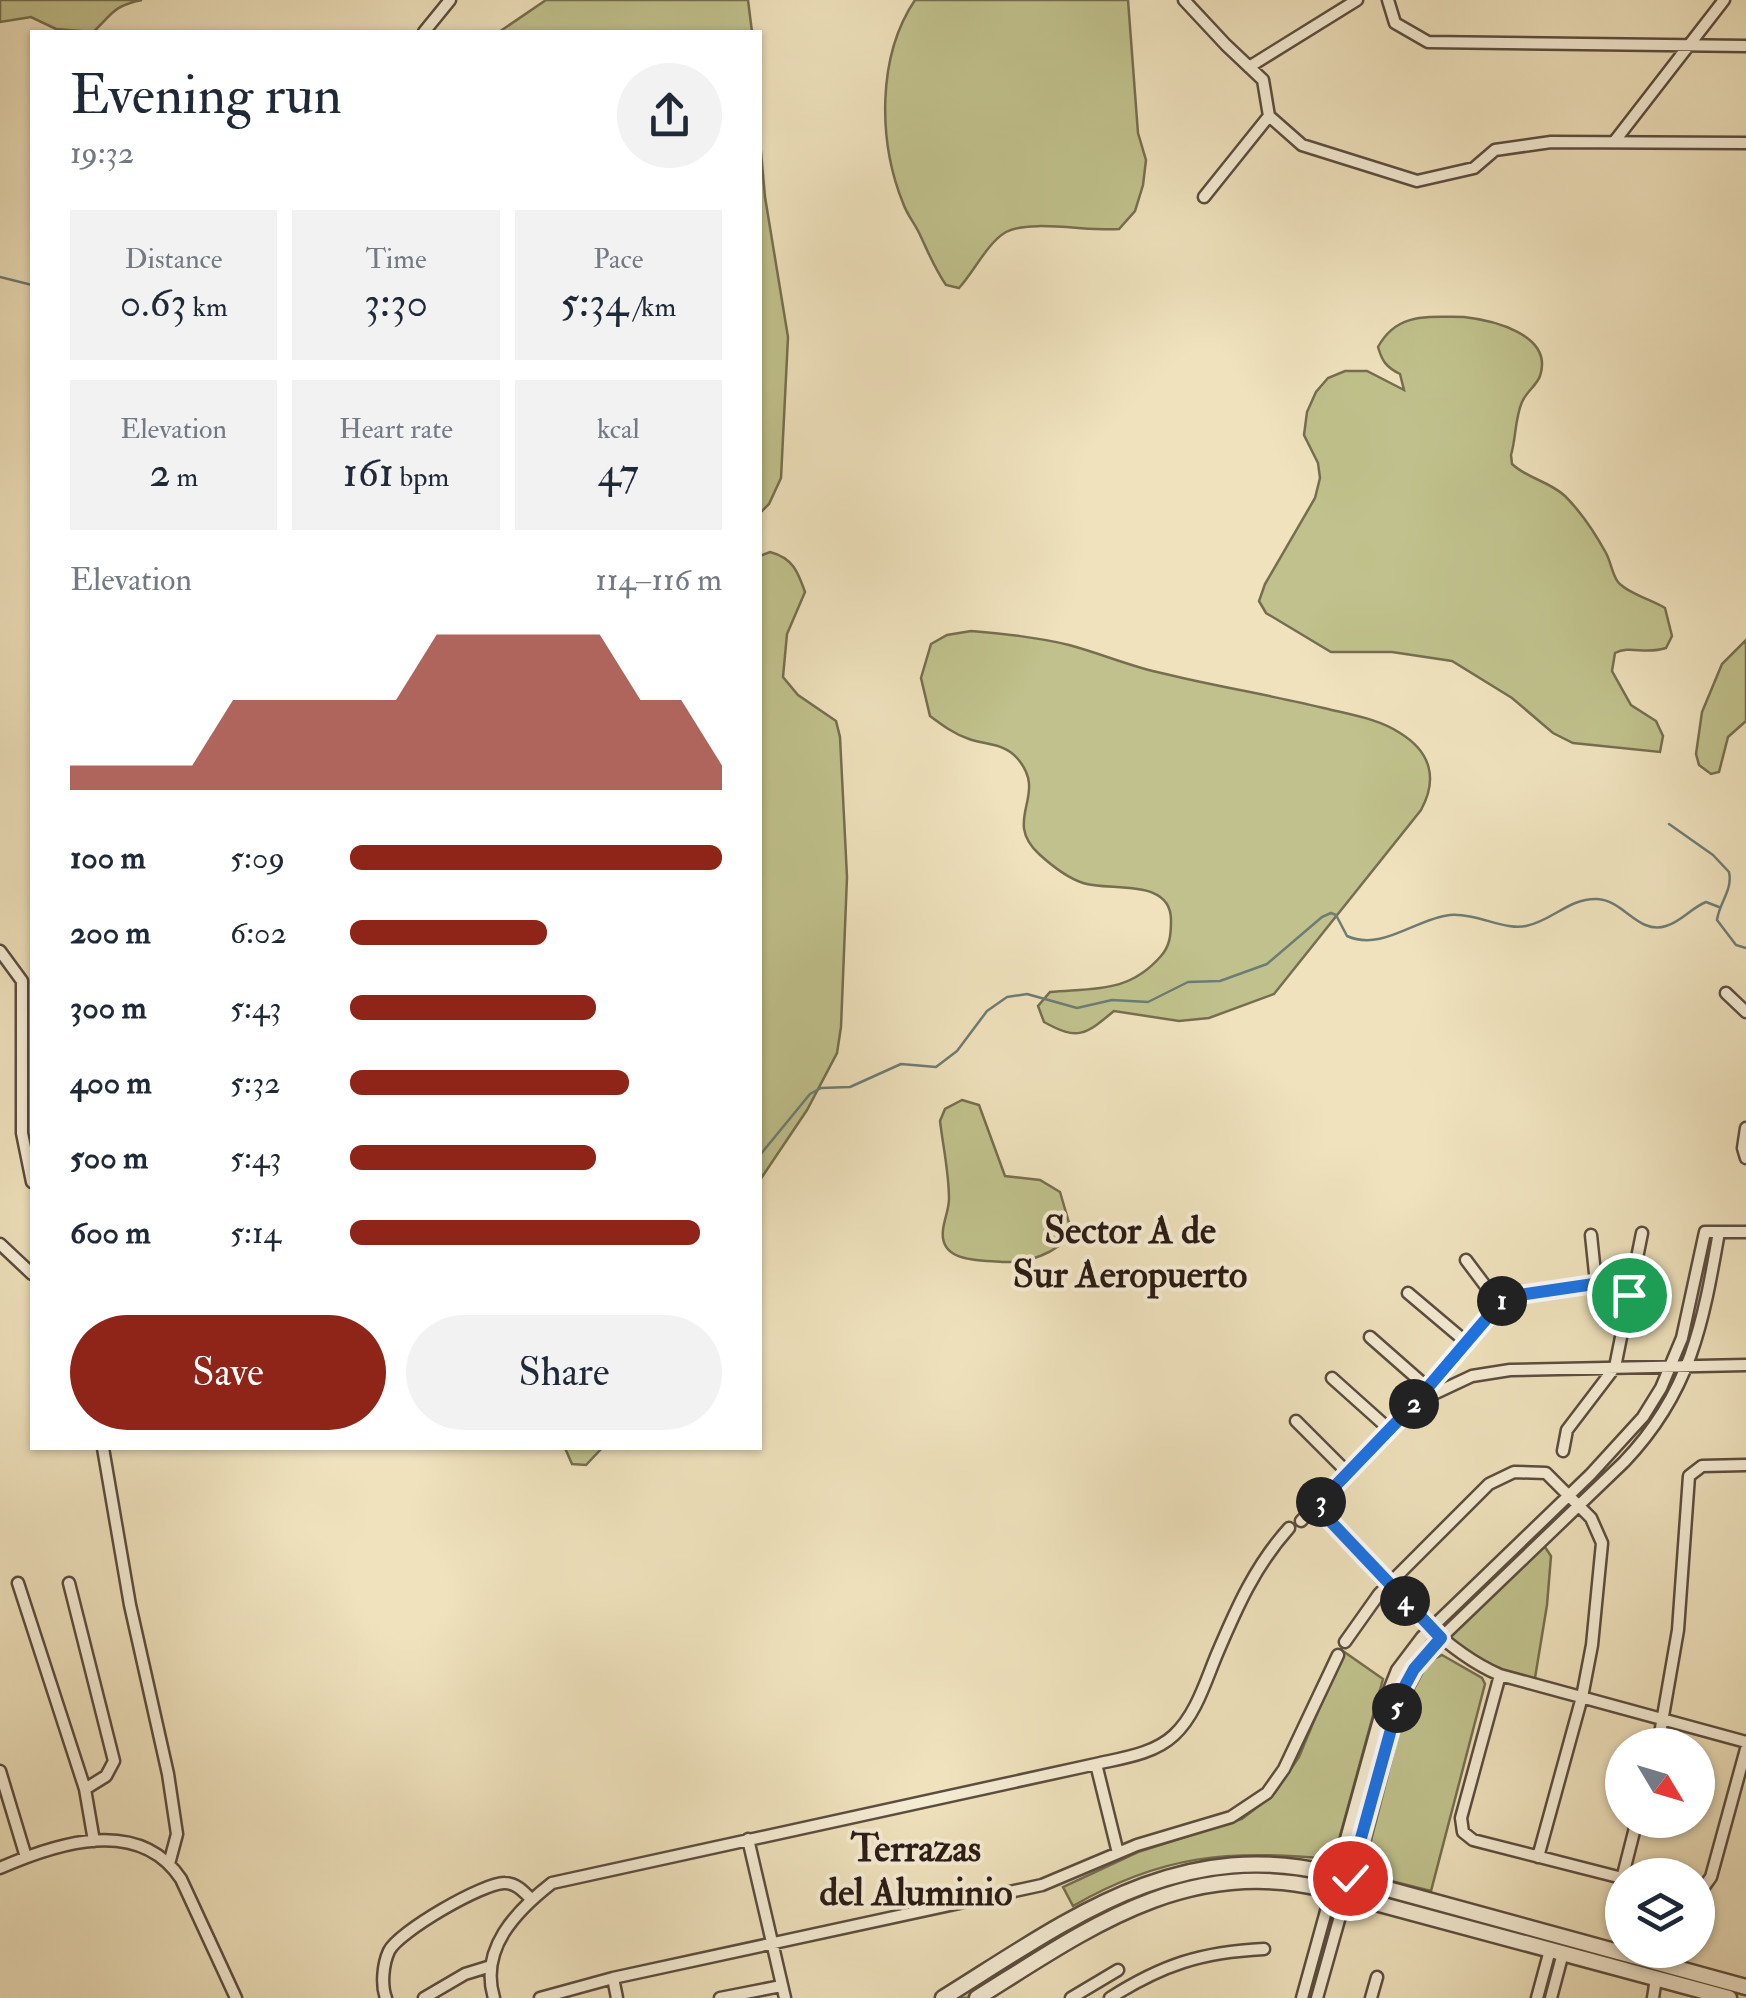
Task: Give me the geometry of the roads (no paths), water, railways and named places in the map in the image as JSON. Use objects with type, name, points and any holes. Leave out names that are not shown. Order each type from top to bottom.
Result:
[{"type":"street","points":[[426,30],[450,0]]},
{"type":"street","points":[[1184,0],[1264,80],[1268,116],[1302,145],[1417,180],[1474,168],[1495,150],[1552,142],[1746,143]]},
{"type":"street","points":[[1249,67],[1357,0]]},
{"type":"street","points":[[1388,0],[1394,23],[1428,42],[1746,46]]},
{"type":"street","points":[[1614,142],[1724,0]]},
{"type":"street","points":[[1204,196],[1268,116]]},
{"type":"street","points":[[0,951],[22,981],[22,1133],[30,1172]]},
{"type":"street","points":[[1726,994],[1746,1012]]},
{"type":"street","points":[[1746,1128],[1746,1158]]},
{"type":"street","points":[[1344,1877],[1388,1690],[1405,1658],[1636,1426],[1671,1368],[1687,1320],[1706,1232],[1746,1232]]},
{"type":"street","points":[[1302,1998],[1401,1693],[1414,1669],[1642,1442],[1688,1367],[1704,1316],[1719,1232]]},
{"type":"street","points":[[1563,1451],[1567,1430],[1615,1367],[1642,1234]]},
{"type":"street","points":[[1591,1235],[1596,1283]]},
{"type":"street","points":[[0,1244],[30,1272]]},
{"type":"street","points":[[1466,1260],[1499,1304]]},
{"type":"street","points":[[1301,1522],[1412,1406],[1499,1304],[1526,1294],[1618,1282],[1627,1290],[1630,1302]]},
{"type":"street","points":[[1408,1293],[1466,1342]]},
{"type":"street","points":[[1370,1337],[1428,1388]]},
{"type":"street","points":[[1412,1406],[1455,1382],[1489,1373],[1746,1365]]},
{"type":"street","points":[[1332,1378],[1390,1430]]},
{"type":"street","points":[[1296,1420],[1348,1473]]},
{"type":"street","points":[[103,1450],[130,1605],[168,1774],[177,1834],[169,1864]]},
{"type":"street","points":[[1662,1728],[1682,1598],[1689,1476],[1702,1466],[1746,1466]]},
{"type":"street","points":[[1345,1642],[1367,1606],[1475,1496],[1503,1476],[1539,1471],[1551,1476],[1580,1504],[1596,1525],[1602,1543],[1592,1644],[1582,1697],[1538,1856]]},
{"type":"street","points":[[1316,1506],[1431,1628],[1467,1658],[1500,1675],[1664,1718],[1746,1745],[1715,1865]]},
{"type":"street","points":[[494,1998],[491,1966],[502,1934],[531,1899],[558,1881],[1155,1748],[1181,1727],[1254,1570],[1288,1528]]},
{"type":"street","points":[[18,1583],[85,1789],[94,1841]]},
{"type":"street","points":[[68,1583],[114,1760],[106,1776],[85,1789]]},
{"type":"street","points":[[540,1998],[613,1978],[1042,1885],[1118,1853],[1232,1817],[1266,1794],[1290,1759],[1338,1655]]},
{"type":"street","points":[[1500,1675],[1461,1828],[1474,1840],[1605,1873]]},
{"type":"street","points":[[1096,1764],[1118,1853]]},
{"type":"street","points":[[0,1771],[26,1857]]},
{"type":"street","points":[[720,1998],[783,1992],[748,1839]]},
{"type":"street","points":[[0,1868],[26,1857],[94,1841],[122,1840],[148,1849],[169,1864],[181,1879],[236,1998]]},
{"type":"street","points":[[944,1998],[1096,1904],[1132,1887],[1218,1865],[1267,1864],[1344,1877],[1746,1987]]},
{"type":"street","points":[[977,1998],[1100,1922],[1160,1895],[1250,1881],[1291,1882],[1339,1893],[1729,1998]]},
{"type":"street","points":[[386,1998],[383,1986],[388,1952],[402,1937],[444,1910],[497,1884],[515,1885],[531,1899]]},
{"type":"street","points":[[1318,1998],[1339,1893]]},
{"type":"street","points":[[1110,1998],[1144,1976],[1181,1961],[1264,1949]]},
{"type":"street","points":[[1537,1998],[1557,1951]]},
{"type":"street","points":[[1551,1998],[1557,1951]]},
{"type":"street","points":[[424,1998],[465,1974],[491,1966]]},
{"type":"street","points":[[1071,1998],[1118,1970]]},
{"type":"street","points":[[613,1978],[617,1998]]},
{"type":"street","points":[[1371,1998],[1377,1978]]},
{"type":"street","points":[[1653,1998],[1656,1978]]},
{"type":"street","points":[[576,1997],[590,1984]]},
{"type":"waterway","points":[[0,277],[30,284]]},
{"type":"waterway","points":[[1669,824],[1713,855],[1729,872],[1729,885],[1717,920],[1736,945],[1746,948]]},
{"type":"waterway","points":[[762,1153],[810,1094],[821,1088],[850,1087],[901,1064],[936,1067],[957,1051],[987,1011],[1007,997],[1027,994],[1077,1008],[1112,1000],[1148,1002],[1188,982],[1220,981],[1267,964],[1331,913],[1347,936],[1373,940],[1450,915],[1526,926],[1569,906],[1597,899],[1656,927],[1672,924],[1706,902],[1719,907]]},
{"type":"district","name":"Sector A de Sur Aeropuerto","points":[[1130,1253]]},
{"type":"district","name":"Terrazas del Aluminio","points":[[916,1871]]}]
